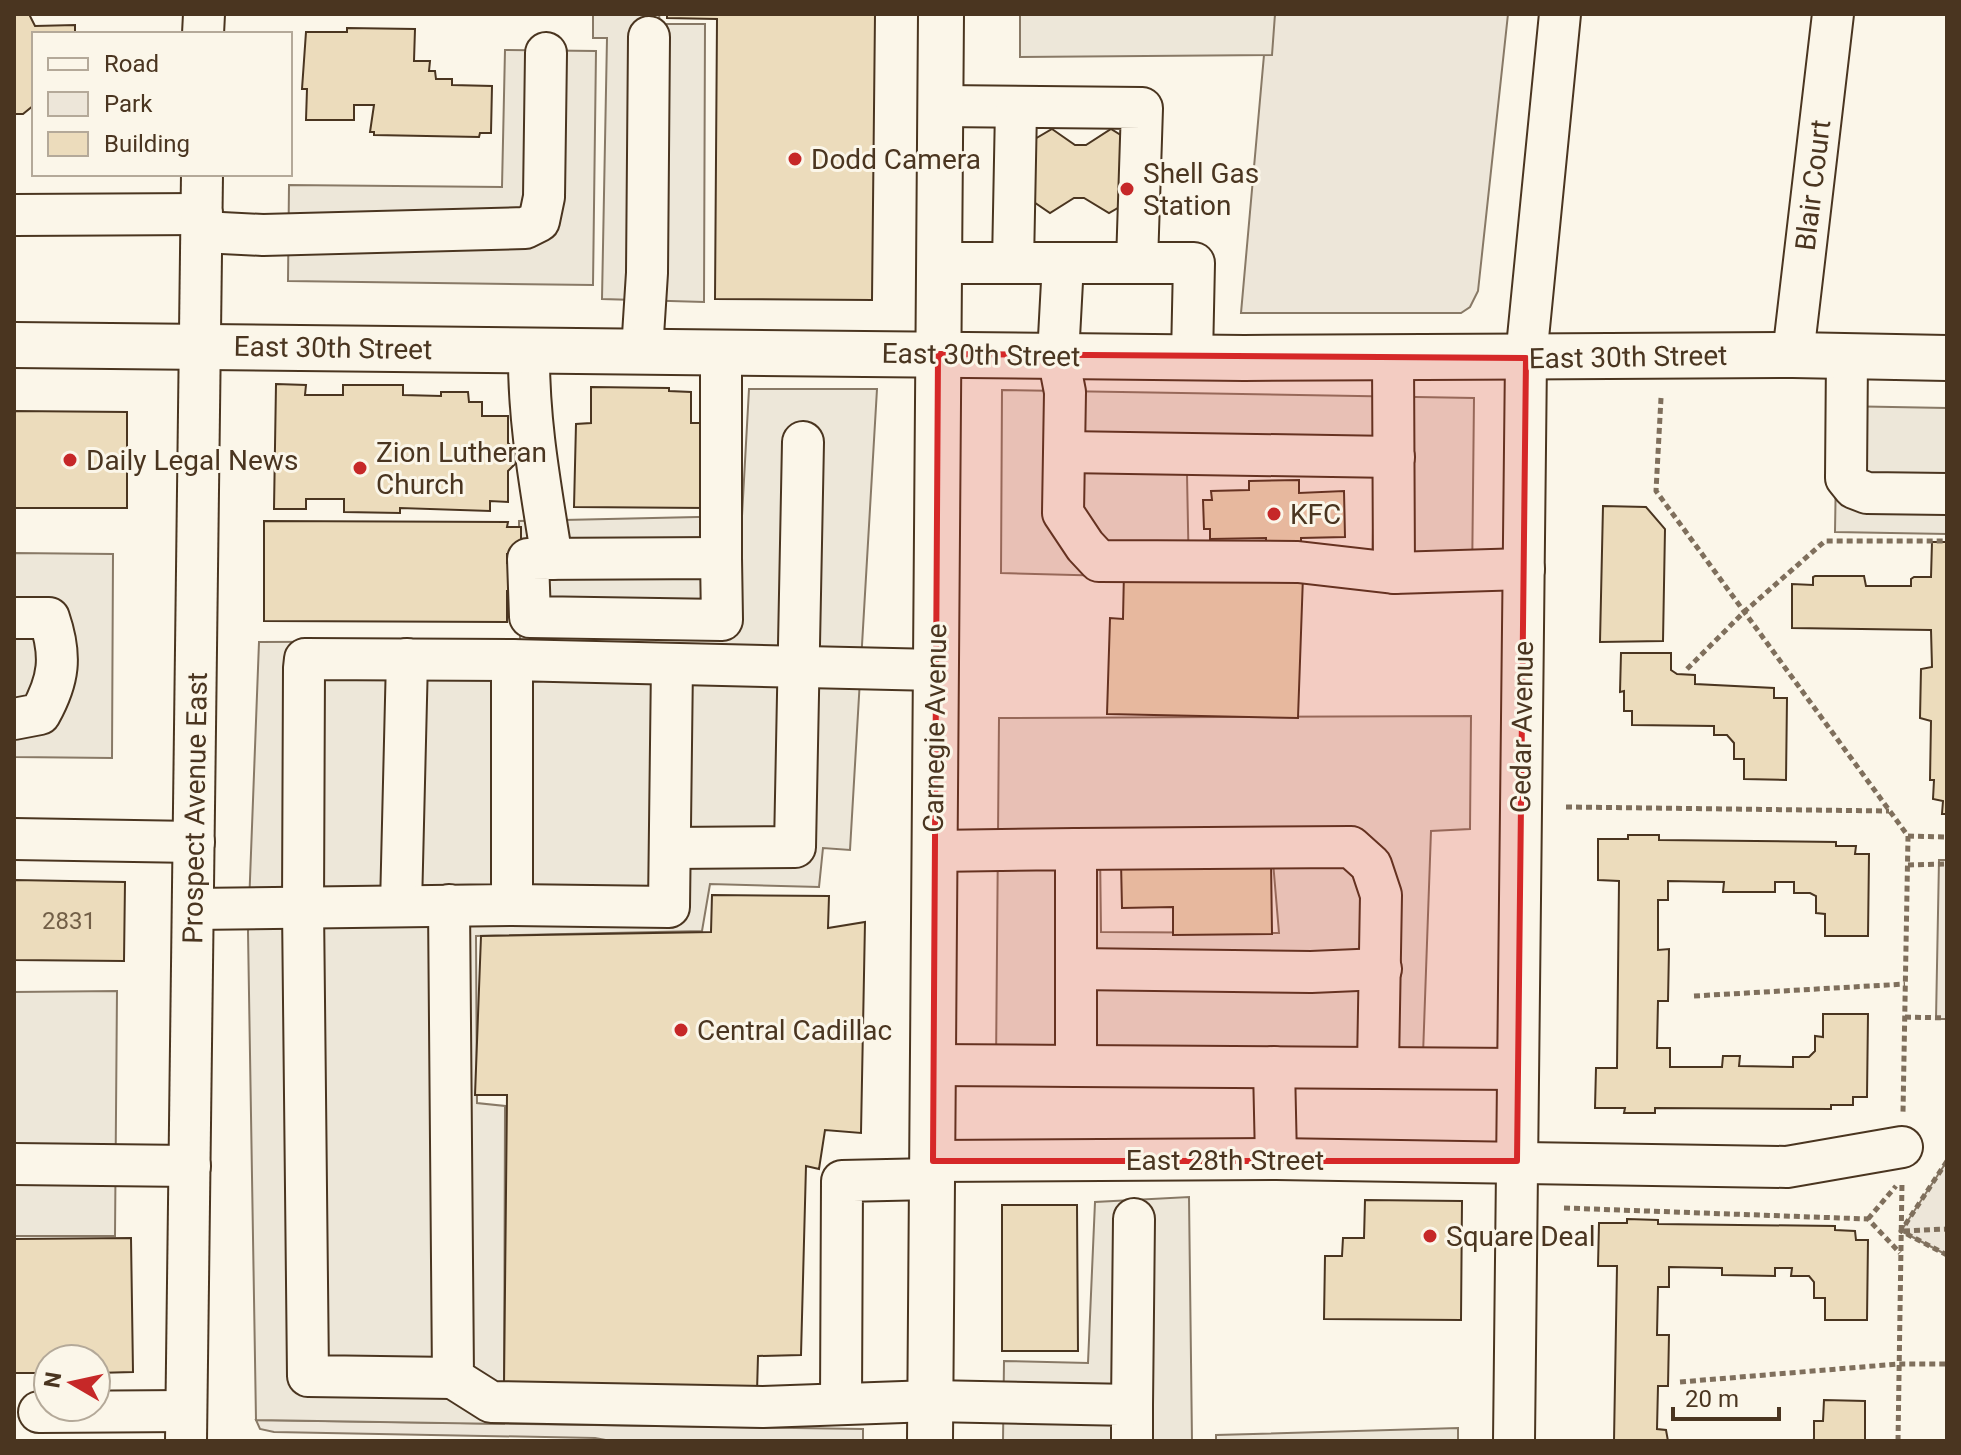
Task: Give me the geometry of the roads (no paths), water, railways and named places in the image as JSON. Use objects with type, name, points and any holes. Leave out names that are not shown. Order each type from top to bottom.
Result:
[{"type":"main road","name":"Carnegie Avenue","points":[[930,1421],[941,14]]},
{"type":"main road","name":"East 30th Street","points":[[14,345],[1192,357],[1793,355],[1947,358]]},
{"type":"street","name":"Cedar Avenue","points":[[1514,1441],[1526,358],[1560,14]]},
{"type":"street","name":"Blair Court","points":[[1793,355],[1833,14]]},
{"type":"street","points":[[642,351],[647,273],[649,37]]},
{"type":"street","points":[[14,215],[202,223],[263,235],[525,228],[539,221],[544,197],[546,53]]},
{"type":"street","points":[[941,106],[1142,108],[1137,263]]},
{"type":"street","points":[[1013,263],[1016,109]]},
{"type":"street","name":"Prospect Avenue East","points":[[186,1426],[202,176]]},
{"type":"street","points":[[939,263],[1194,263],[1192,357]]},
{"type":"street","points":[[1063,263],[1058,356],[1065,392],[1063,513],[1099,561],[1298,562],[1394,573],[1524,569]]},
{"type":"street","points":[[529,350],[529,396],[552,559]]},
{"type":"street","points":[[721,352],[722,620],[530,617],[528,559],[721,558]]},
{"type":"street","points":[[1847,356],[1846,478],[1854,488],[1867,493],[1947,494]]},
{"type":"street","points":[[1393,358],[1394,573]]},
{"type":"street","points":[[670,848],[795,847],[803,442]]},
{"type":"street","points":[[1065,452],[1394,457]]},
{"type":"street","points":[[14,618],[49,618],[57,642],[55,688],[40,714],[14,719]]},
{"type":"street","points":[[936,670],[512,660],[305,659],[303,907],[308,1376],[453,1378],[491,1402],[763,1407],[841,1404],[930,1421],[1132,1423],[1134,1219]]},
{"type":"street","points":[[401,906],[407,659]]},
{"type":"street","points":[[512,660],[512,905]]},
{"type":"street","points":[[193,909],[449,905],[669,907],[672,664]]},
{"type":"street","points":[[14,839],[194,842]]},
{"type":"street","points":[[934,851],[1351,847],[1371,865],[1381,895],[1378,1066]]},
{"type":"street","points":[[1076,849],[1076,1066]]},
{"type":"street","points":[[449,905],[453,1378]]},
{"type":"street","points":[[1076,969],[1311,972],[1381,969]]},
{"type":"street","points":[[932,1065],[1518,1069]]},
{"type":"street","points":[[1274,1067],[1276,1159]]},
{"type":"street","name":"East 28th Street","points":[[841,1404],[842,1181],[932,1170],[1276,1159],[1787,1167],[1902,1164]]},
{"type":"street","points":[[14,1164],[190,1166]]},
{"type":"street","points":[[112,1419],[186,1426]]},
{"type":"place","name":"Dodd Camera","points":[[795,159]]},
{"type":"place","name":"Shell Gas Station","points":[[1127,189]]},
{"type":"place","name":"Daily Legal News","points":[[70,460]]},
{"type":"place","name":"Zion Lutheran Church","points":[[360,468]]},
{"type":"place","name":"KFC","points":[[1274,514]]},
{"type":"place","name":"Central Cadillac","points":[[681,1030]]},
{"type":"place","name":"Square Deal","points":[[1430,1236]]}]
